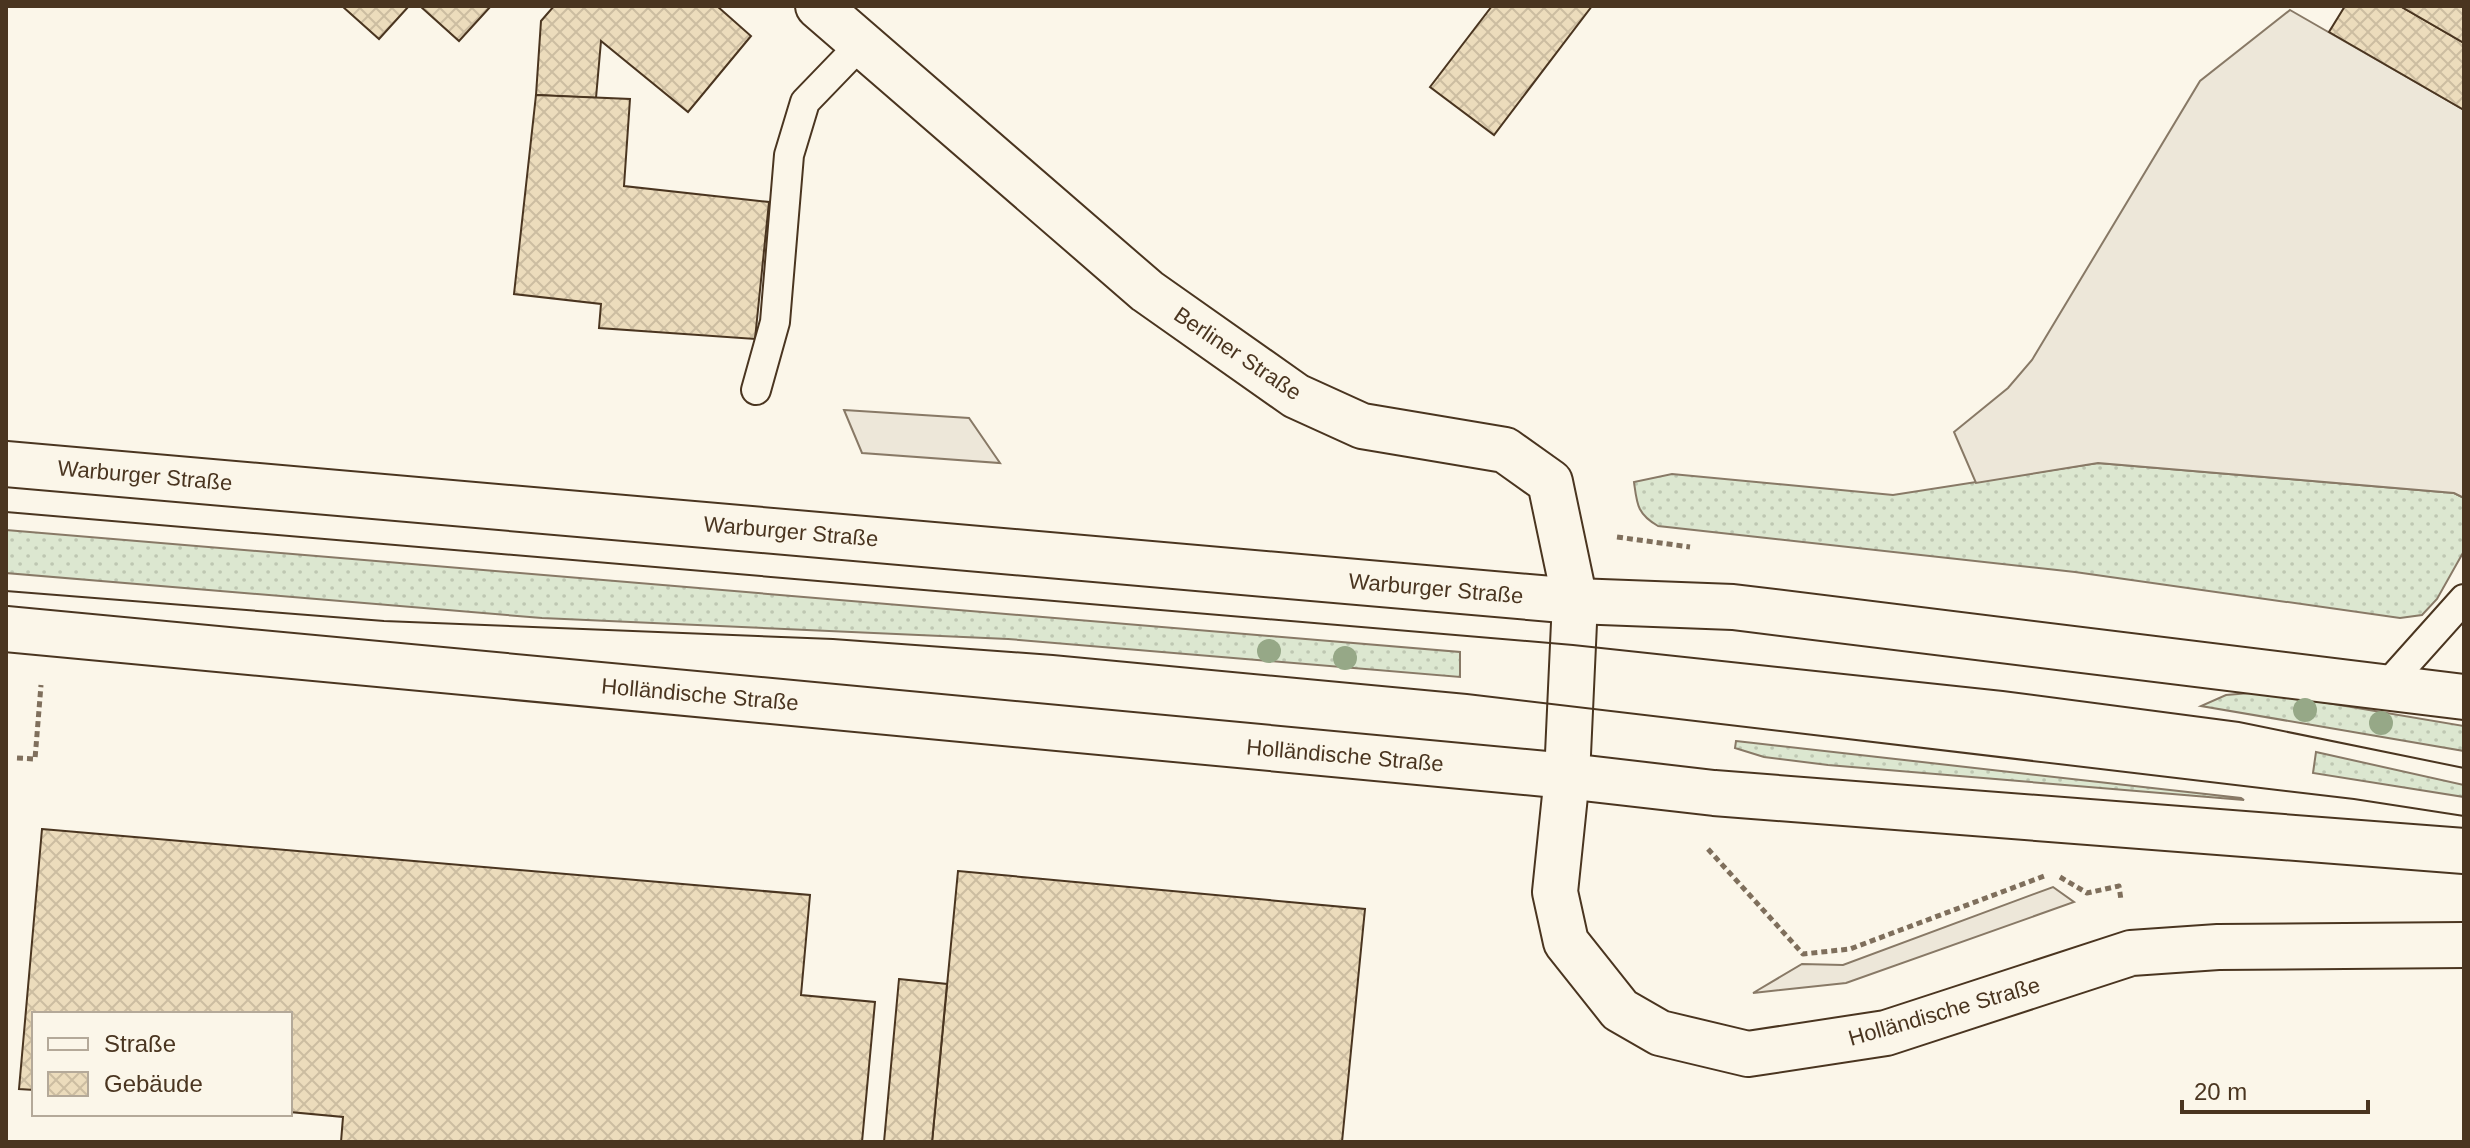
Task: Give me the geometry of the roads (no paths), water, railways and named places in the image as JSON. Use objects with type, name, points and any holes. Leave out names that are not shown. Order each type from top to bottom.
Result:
[{"type":"main road","name":"Berliner Straße","points":[[818,6],[1147,291],[1296,396],[1362,426],[1505,450],[1550,482],[1575,601],[1567,776]]},
{"type":"main road","name":"Warburger Straße","points":[[6,464],[1575,601]]},
{"type":"main road","points":[[1575,601],[1733,607],[2387,685],[2464,697]]},
{"type":"main road","name":"Holländische Straße","points":[[26,631],[1567,776],[1555,892],[1566,942],[1620,1010],[1660,1033],[1748,1054],[1817,1046],[1886,1033],[2131,953],[2218,947],[2464,945]]},
{"type":"main road","points":[[1567,776],[1714,793],[2464,851]]},
{"type":"lane","points":[[756,390],[775,322],[789,155],[805,102],[860,45]]},
{"type":"lane","points":[[2387,685],[2464,599]]},
{"type":"tram line","points":[[6,512],[1573,645],[2003,691],[2239,722],[2464,768]]},
{"type":"tram line","points":[[6,591],[384,621],[833,639],[1053,655],[1467,694],[2354,799],[2464,816]]}]
